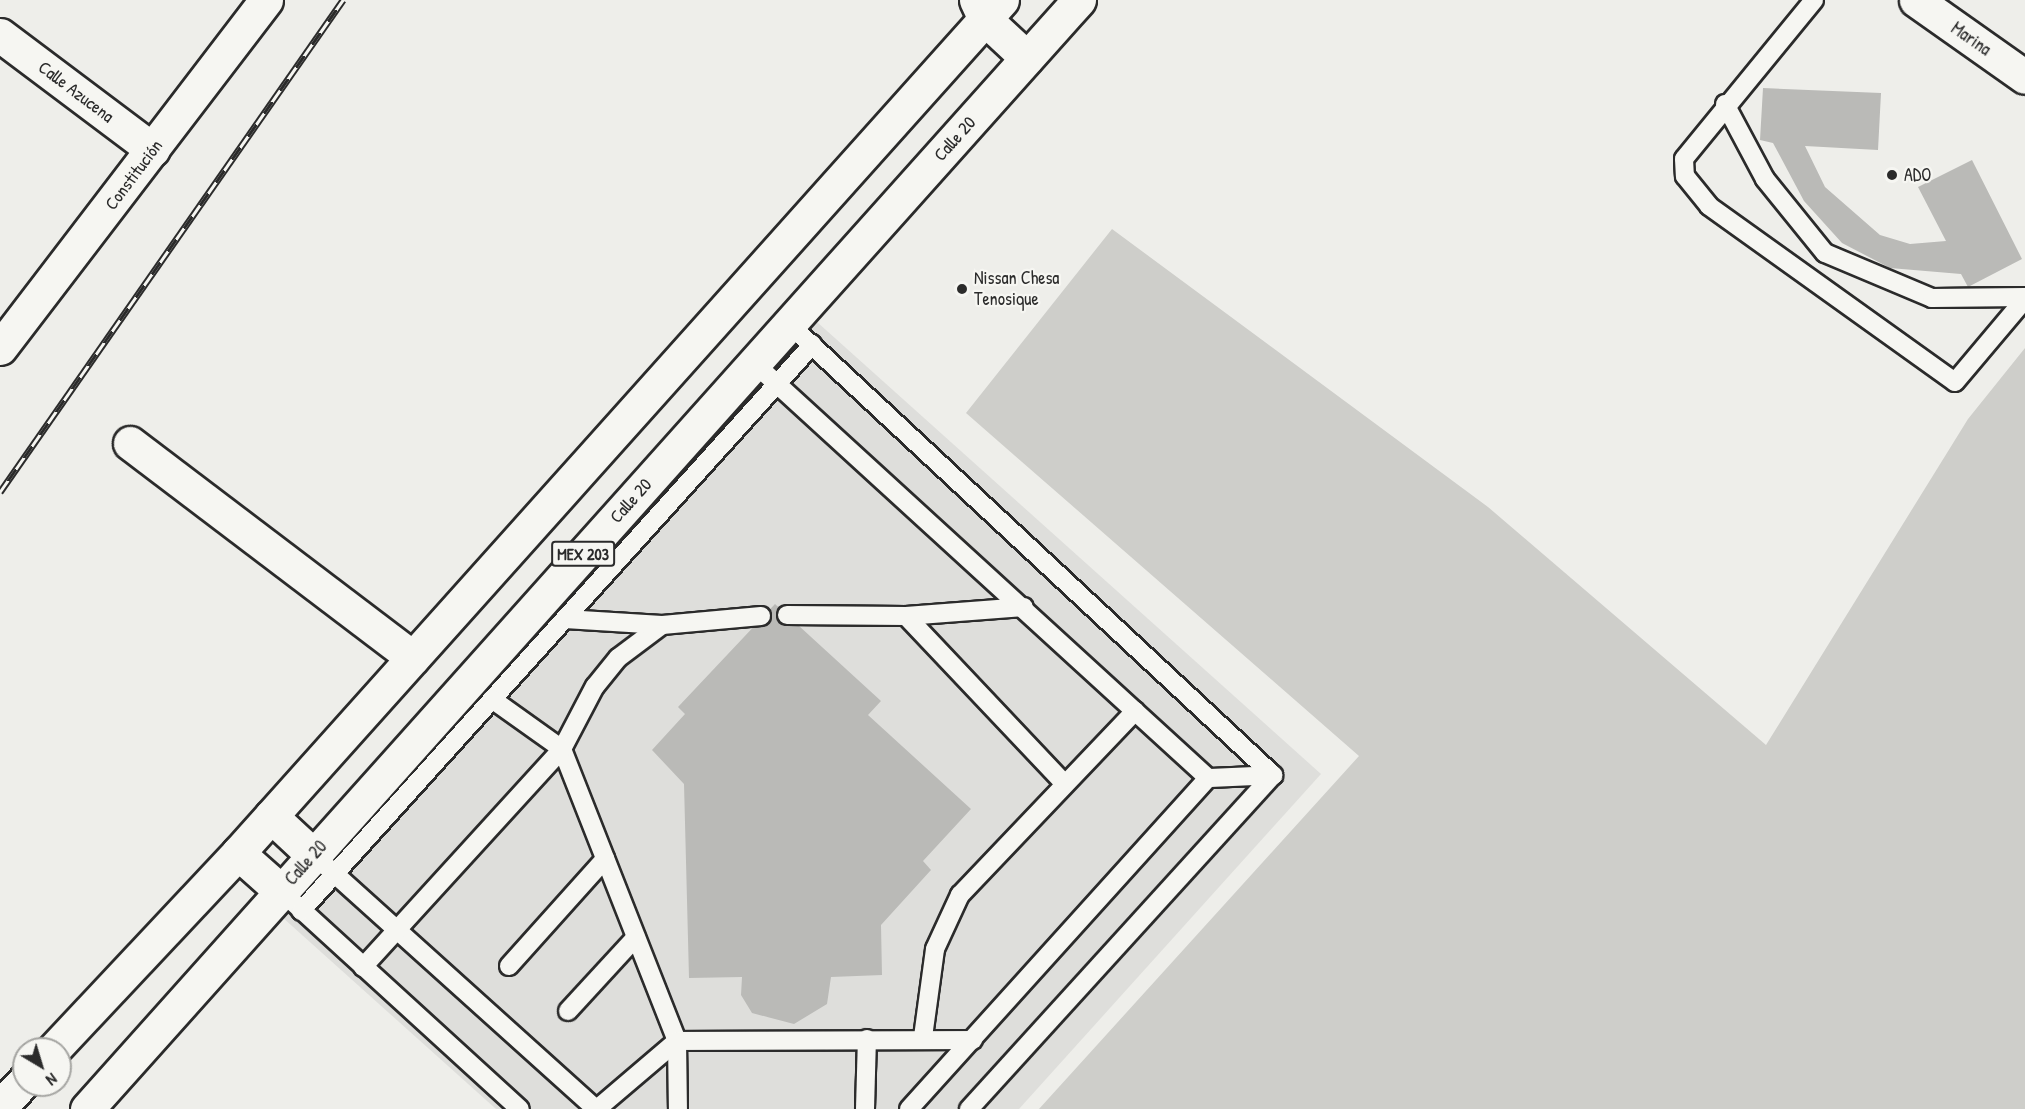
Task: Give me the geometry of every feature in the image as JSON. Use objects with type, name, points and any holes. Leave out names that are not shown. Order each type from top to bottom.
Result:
[{"type":"main road","name":"Constitución","points":[[0,348],[266,0]]},
{"type":"main road","name":"Calle 20","points":[[87,1109],[291,901],[801,334],[1027,58],[1079,0]]},
{"type":"main road","name":"Marina","points":[[1916,0],[2025,77]]},
{"type":"main road","points":[[988,6],[1027,58]]},
{"type":"main road","name":"MEX 203","points":[[65,1037],[238,852],[413,658],[988,6]]},
{"type":"main road","name":"Calle Azucena","points":[[0,35],[153,150]]},
{"type":"main road","points":[[130,443],[413,658]]},
{"type":"main road","points":[[271,816],[324,864]]},
{"type":"main road","points":[[238,852],[291,901]]},
{"type":"main road","points":[[0,1107],[12,1094]]},
{"type":"lane","points":[[1814,0],[1725,105],[1684,159],[1685,176],[1709,206],[1955,382],[2025,298]]},
{"type":"lane","points":[[1725,105],[1765,179],[1826,253],[1932,298],[2025,298]]},
{"type":"lane","points":[[801,334],[1273,775]]},
{"type":"lane","points":[[973,1040],[923,1037],[677,1041],[596,1109],[324,864],[492,699],[565,619],[766,373],[1024,606],[1208,778],[1273,775]]},
{"type":"lane","points":[[788,615],[906,616],[1024,606]]},
{"type":"lane","points":[[565,619],[662,624],[761,616]]},
{"type":"lane","points":[[906,616],[1065,784]]},
{"type":"lane","points":[[363,967],[562,749],[595,686],[618,658],[662,624]]},
{"type":"lane","points":[[492,699],[562,749],[677,1041],[678,1109]]},
{"type":"lane","points":[[923,1037],[934,949],[944,923],[960,895],[1135,711]]},
{"type":"lane","points":[[969,1109],[1273,775]]},
{"type":"lane","points":[[909,1109],[1208,778]]},
{"type":"lane","points":[[509,966],[605,859]]},
{"type":"lane","points":[[291,901],[520,1109]]},
{"type":"lane","points":[[568,1011],[636,937]]},
{"type":"lane","points":[[865,1109],[867,1039]]},
{"type":"shaded area","points":[[1112,229],[1488,507],[1766,745],[1968,419],[2025,348],[2025,1109],[1039,1109],[1359,756],[966,413]]},
{"type":"shaded area","points":[[807,313],[1321,774],[1019,1109],[496,1109],[272,908]]},
{"type":"building","points":[[1763,88],[1881,93],[1878,150],[1805,146],[1825,187],[1880,235],[1910,244],[1946,241],[1918,187],[1972,160],[2022,259],[1968,287],[1961,274],[1890,268],[1842,243],[1804,201],[1773,143],[1760,140]]},
{"type":"building","points":[[775,604],[881,701],[868,715],[971,809],[923,861],[931,870],[881,925],[882,975],[831,977],[827,1004],[794,1024],[752,1013],[741,995],[742,977],[689,978],[684,784],[652,750],[685,714],[678,707]]},
{"type":"railway","points":[[0,492],[343,0]]},
{"type":"place","name":"ADO","points":[[1892,175]]},
{"type":"place","name":"Nissan Chesa Tenosique","points":[[962,289]]}]
